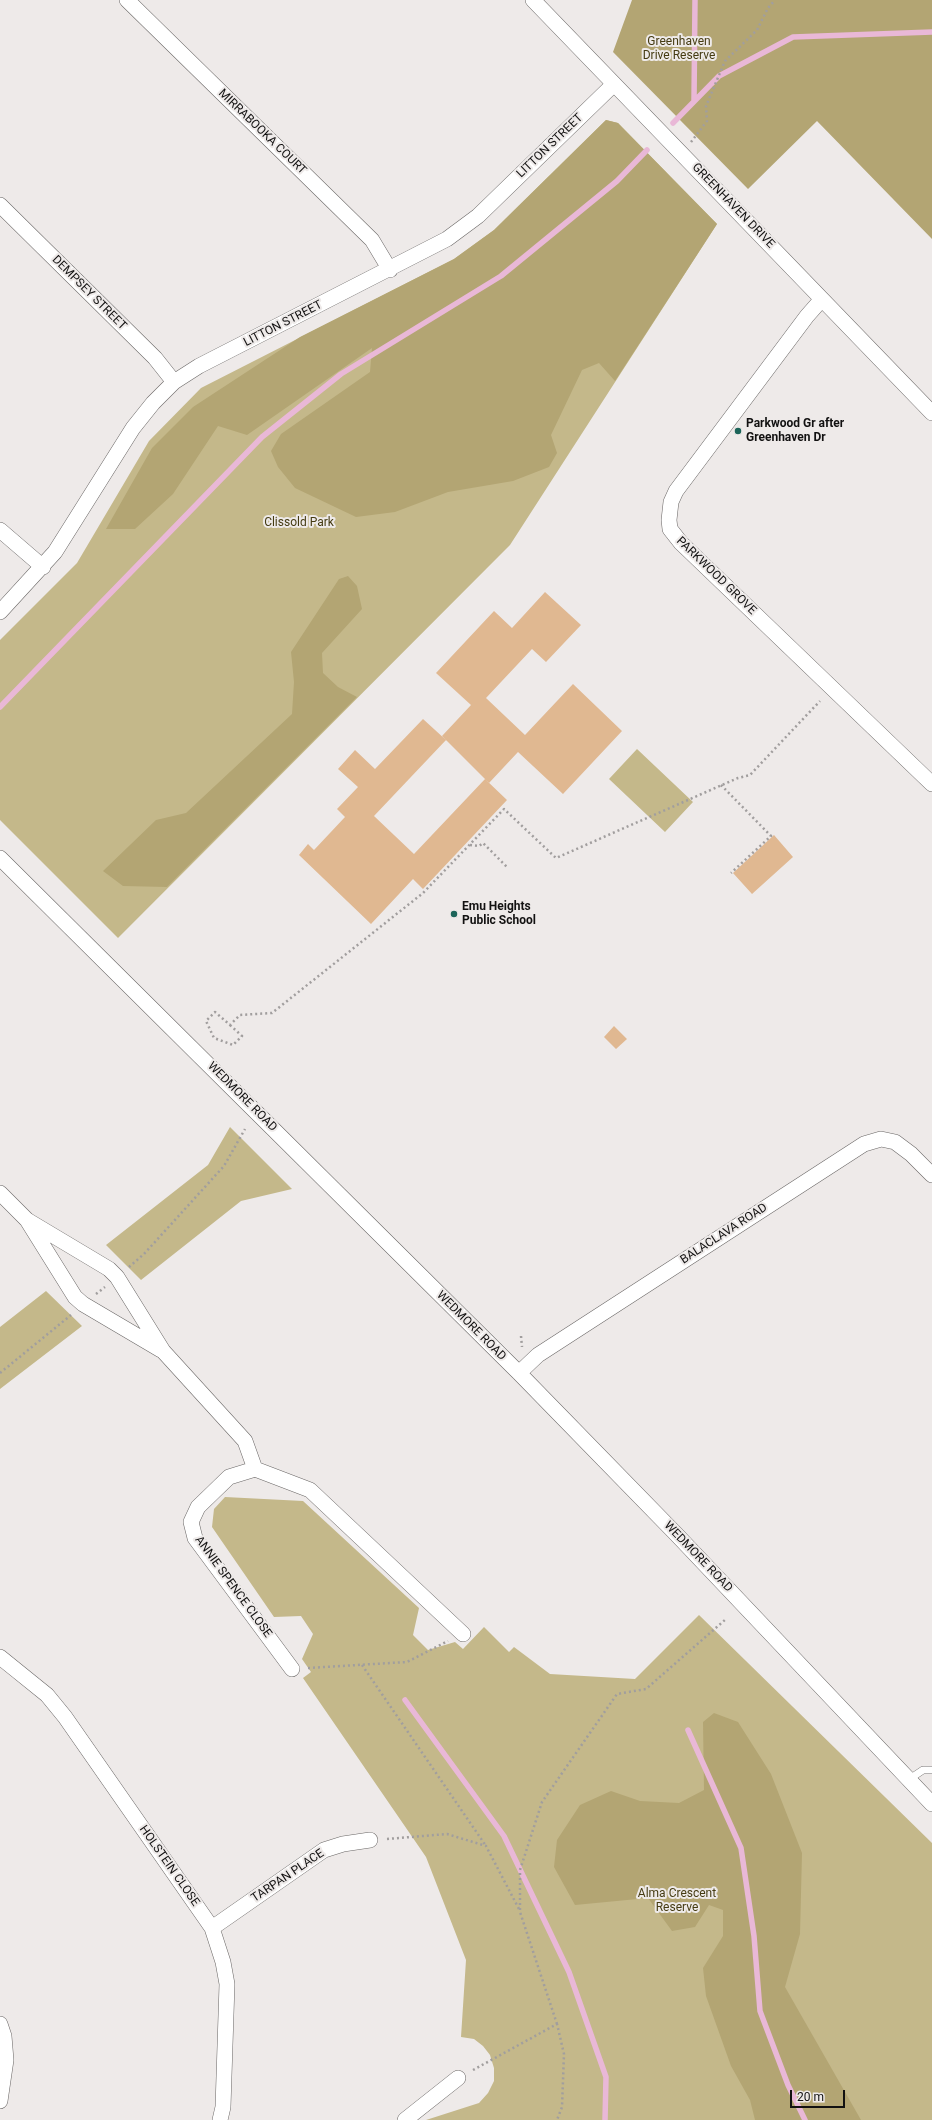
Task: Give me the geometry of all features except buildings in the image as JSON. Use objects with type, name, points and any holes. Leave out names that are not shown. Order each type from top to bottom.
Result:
[{"type":"street","name":"MIRRABOOKA COURT","points":[[128,0],[372,240],[390,270]]},
{"type":"street","name":"GREENHAVEN DRIVE","points":[[533,0],[932,413]]},
{"type":"street","name":"LITTON STREET","points":[[0,612],[43,567],[66,536],[133,428],[174,382],[198,366],[390,270],[447,239],[478,216],[614,84]]},
{"type":"street","name":"DEMPSEY STREET","points":[[0,205],[155,358],[174,382]]},
{"type":"street","name":"PARKWOOD GROVE","points":[[822,299],[807,316],[676,490],[670,502],[670,529],[681,543],[932,784]]},
{"type":"street","points":[[0,530],[43,567]]},
{"type":"street","name":"WEDMORE ROAD","points":[[0,858],[519,1373],[677,1535],[932,1804]]},
{"type":"street","name":"BALACLAVA ROAD","points":[[519,1373],[538,1356],[864,1144],[881,1139],[895,1142],[911,1154],[932,1175]]},
{"type":"street","points":[[0,1193],[27,1220],[75,1297],[83,1304],[163,1351]]},
{"type":"street","points":[[27,1220],[109,1269],[117,1277],[163,1351],[245,1441],[255,1469],[310,1490],[463,1634]]},
{"type":"street","name":"ANNIE SPENCE CLOSE","points":[[255,1469],[229,1477],[198,1507],[191,1522],[195,1538],[292,1668]]},
{"type":"street","name":"HOLSTEIN CLOSE","points":[[0,1657],[43,1691],[65,1717],[212,1928],[223,1962],[227,1984],[223,2107],[220,2120]]},
{"type":"street","name":"TARPAN PLACE","points":[[212,1928],[324,1850],[343,1844],[370,1840]]},
{"type":"street","points":[[0,2024],[4,2036],[6,2060],[0,2101]]},
{"type":"street","points":[[405,2120],[458,2078]]},
{"type":"lane","points":[[908,1780],[923,1770],[932,1770]]},
{"type":"path","points":[[682,154],[706,121],[706,106],[725,61],[757,30],[768,8],[775,0]]},
{"type":"path","points":[[230,1025],[240,1015],[272,1013],[422,893],[504,809],[556,858],[721,785],[750,775],[820,701]]},
{"type":"path","points":[[721,785],[771,836],[731,873]]},
{"type":"path","points":[[469,845],[479,846],[483,843],[508,868]]},
{"type":"path","points":[[215,1012],[230,1025],[242,1036],[233,1045],[214,1038],[206,1021],[215,1012]]},
{"type":"path","points":[[0,1373],[144,1254],[224,1166],[245,1129]]},
{"type":"path","points":[[520,1912],[520,1870],[542,1802],[617,1694],[646,1689],[726,1619]]},
{"type":"path","points":[[292,1668],[407,1662],[463,1634]]},
{"type":"path","points":[[362,1664],[486,1846],[520,1912],[557,2024],[564,2054],[562,2106],[557,2120]]},
{"type":"path","points":[[370,1840],[448,1834],[486,1846]]},
{"type":"path","points":[[458,2078],[557,2024]]},
{"type":"green space","name":"Greenhaven Drive Reserve","points":[[632,0],[932,0],[932,239],[817,121],[748,189],[613,52]]},
{"type":"green space","name":"Clissold Park","points":[[606,120],[618,123],[717,224],[510,545],[118,938],[0,820],[0,640],[77,563],[149,441],[201,388],[454,259],[494,230]]},
{"type":"green space","points":[[606,120],[618,123],[717,224],[615,381],[599,363],[582,370],[551,435],[557,453],[549,467],[513,481],[448,492],[395,512],[356,517],[295,488],[278,467],[271,451],[281,434],[370,372],[372,348],[247,435],[218,426],[173,494],[135,529],[106,529],[152,448],[193,407],[300,337],[454,259],[494,230]]},
{"type":"green space","points":[[348,576],[357,586],[362,609],[322,653],[323,673],[338,687],[357,697],[167,887],[123,886],[103,871],[156,820],[186,813],[292,714],[294,682],[291,652],[339,579]]},
{"type":"green space","points":[[637,749],[693,802],[665,832],[609,779]]},
{"type":"green space","points":[[230,1127],[292,1189],[241,1201],[141,1280],[106,1245],[208,1165]]},
{"type":"green space","points":[[46,1291],[82,1326],[0,1389],[0,1327]]},
{"type":"green space","name":"Alma Crescent Reserve","points":[[225,1497],[303,1501],[419,1608],[413,1635],[428,1650],[455,1642],[463,1649],[484,1627],[509,1652],[514,1647],[550,1674],[635,1679],[699,1615],[932,1843],[932,2120],[426,2120],[479,2103],[488,2093],[494,2081],[494,2068],[490,2055],[483,2046],[474,2039],[461,2037],[466,1960],[426,1857],[303,1678],[311,1672],[302,1659],[313,1634],[301,1616],[274,1617],[212,1527],[214,1509]]},
{"type":"green space","points":[[714,1713],[738,1722],[771,1774],[802,1853],[800,1934],[785,1987],[861,2120],[755,2120],[750,2100],[731,2066],[706,1996],[703,1968],[723,1936],[723,1910],[709,1905],[695,1927],[672,1931],[648,1898],[575,1905],[554,1867],[557,1840],[580,1805],[611,1791],[640,1801],[679,1803],[704,1790],[703,1722]]},
{"type":"waterway","points":[[694,101],[695,0]]},
{"type":"waterway","points":[[673,123],[719,76],[793,37],[932,32]]},
{"type":"waterway","points":[[0,707],[262,437],[341,374],[501,276],[617,181],[647,150]]},
{"type":"waterway","points":[[405,1700],[504,1836],[569,1972],[606,2077],[605,2120]]},
{"type":"waterway","points":[[688,1730],[741,1848],[754,1936],[760,2011],[788,2085],[805,2120]]},
{"type":"place","name":"Parkwood Gr after Greenhaven Dr","points":[[738,431]]},
{"type":"place","name":"Emu Heights Public School","points":[[454,914]]}]
